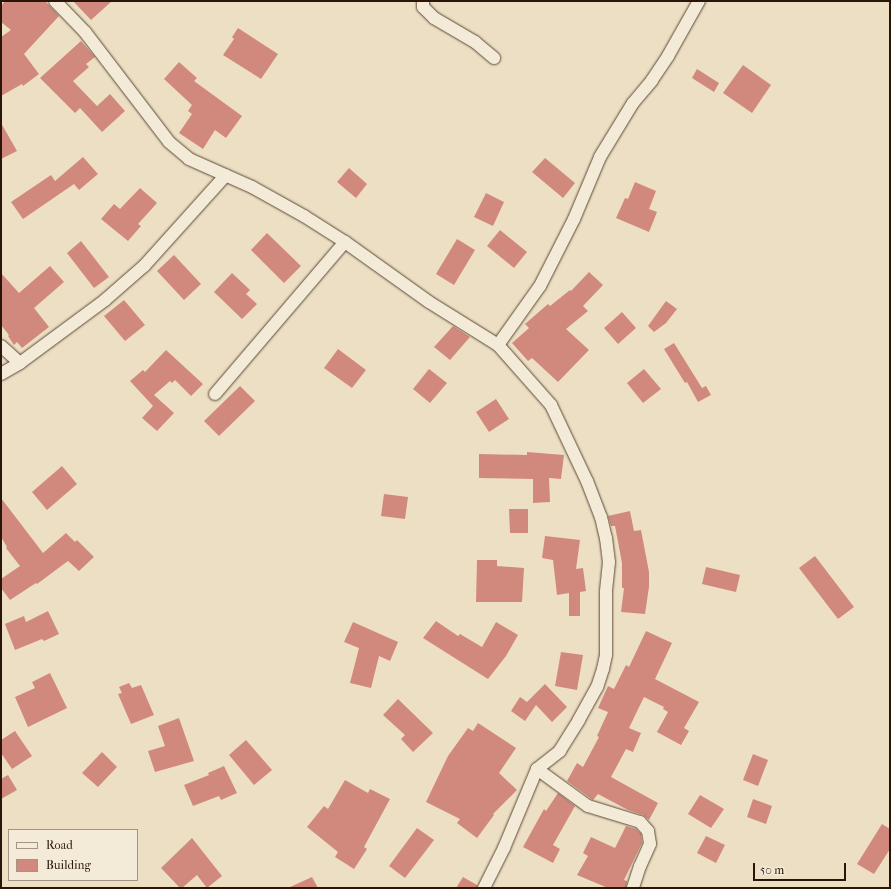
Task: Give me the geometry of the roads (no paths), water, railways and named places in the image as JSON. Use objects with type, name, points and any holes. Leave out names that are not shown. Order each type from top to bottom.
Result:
[{"type":"street","points":[[55,1],[85,32],[169,142],[189,159],[252,186],[345,242],[429,302],[498,345],[551,404],[587,482],[601,517],[609,562],[606,592],[606,655],[603,669],[590,701],[560,750],[537,769],[504,848],[484,888]]},
{"type":"street","points":[[423,1],[423,7],[434,18],[475,42],[494,58]]},
{"type":"street","points":[[498,345],[540,286],[574,219],[600,158],[633,104],[652,80],[668,56],[694,7],[699,1]]},
{"type":"street","points":[[1,374],[20,363],[105,300],[144,266],[226,175]]},
{"type":"street","points":[[215,394],[345,242]]},
{"type":"street","points":[[1,346],[20,363]]},
{"type":"street","points":[[537,769],[588,806],[640,822],[648,831],[650,844],[640,866],[633,888]]}]
